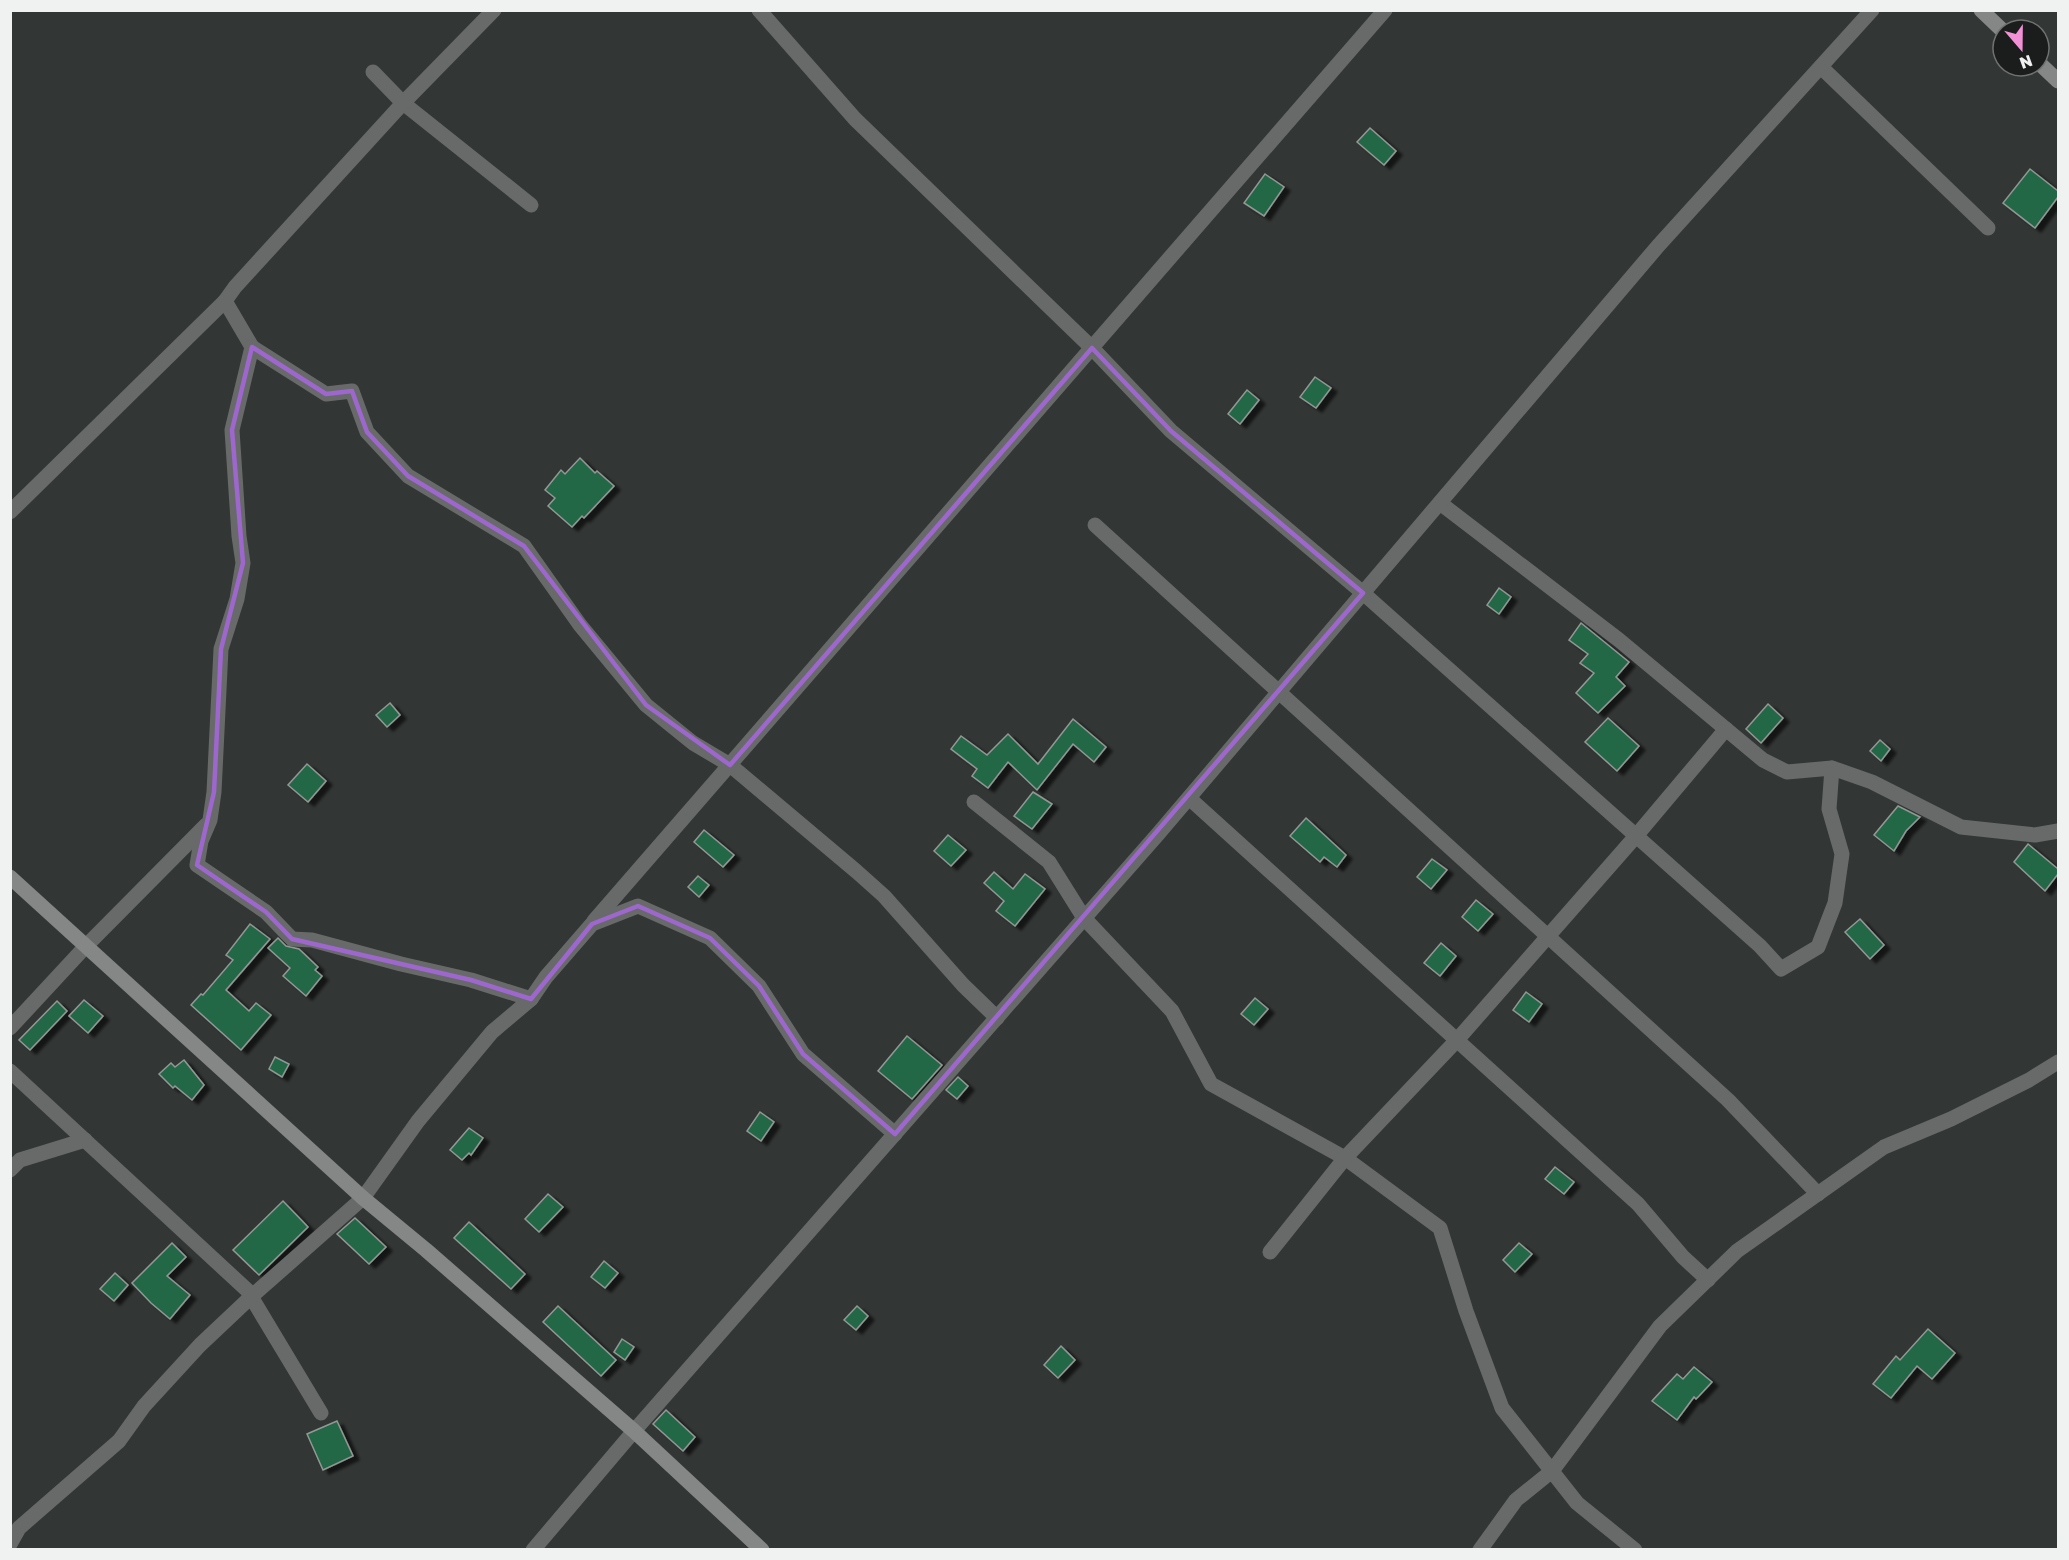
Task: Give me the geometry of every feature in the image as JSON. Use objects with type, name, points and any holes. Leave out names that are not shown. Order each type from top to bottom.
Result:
[{"type":"street","points":[[10,512],[225,301],[235,287],[403,104],[494,10]]},
{"type":"street","points":[[759,10],[855,119],[1092,348],[1171,430],[1363,593],[1760,946],[1781,969],[1818,947],[1835,903],[1842,854],[1829,809],[1832,768]]},
{"type":"street","points":[[10,1544],[20,1528],[119,1441],[144,1406],[200,1345],[363,1198],[418,1121],[492,1032],[531,999],[546,977],[1385,10]]},
{"type":"street","points":[[534,1549],[634,1431],[1189,798],[1658,246],[1872,10]]},
{"type":"street","points":[[1821,67],[1988,228]]},
{"type":"street","points":[[373,72],[403,104],[531,205]]},
{"type":"street","points":[[225,301],[252,347],[326,394],[352,391],[367,432],[408,476],[524,546],[580,625],[646,705],[693,743],[730,765],[884,896],[963,985],[997,1018]]},
{"type":"street","points":[[252,347],[232,430],[238,536],[243,563],[237,599],[221,649],[215,781],[210,820],[201,841],[197,865],[266,912],[292,939],[312,940],[471,980],[531,999]]},
{"type":"street","points":[[1440,503],[1619,640],[1763,760],[1787,772],[1832,768],[1872,782],[1961,827],[2035,835],[2058,842]]},
{"type":"street","points":[[1095,525],[1728,1100],[1818,1194]]},
{"type":"street","points":[[1270,1252],[1345,1158],[1456,1040],[1548,937],[1726,729]]},
{"type":"street","points":[[1189,798],[1638,1204],[1683,1257],[1708,1280]]},
{"type":"street","points":[[974,802],[1048,862],[1084,918],[1172,1011],[1211,1084],[1345,1158],[1440,1228],[1466,1311],[1502,1408],[1577,1503],[1635,1550]]},
{"type":"street","points":[[10,1028],[86,946],[210,820]]},
{"type":"street","points":[[2035,835],[2058,831]]},
{"type":"street","points":[[10,877],[363,1198],[634,1431],[762,1550]]},
{"type":"street","points":[[592,924],[638,906],[710,938],[759,986],[803,1054],[895,1134]]},
{"type":"street","points":[[1480,1550],[1516,1500],[1552,1471],[1660,1326],[1737,1251],[1884,1147],[1951,1119],[2029,1080],[2058,1062]]},
{"type":"street","points":[[10,1071],[248,1290],[321,1413]]},
{"type":"street","points":[[10,1170],[20,1160],[85,1140]]},
{"type":"highlighted area","points":[[252,347],[326,394],[352,391],[367,432],[408,476],[524,546],[646,705],[730,765],[1092,348],[1171,431],[1363,593],[895,1134],[803,1054],[759,986],[710,938],[638,906],[592,924],[531,999],[471,980],[292,939],[266,912],[197,865],[214,792],[221,649],[243,563],[232,430]]},
{"type":"building","points":[[1370,128],[1396,151],[1384,165],[1357,142]]},
{"type":"building","points":[[2030,169],[2058,191],[2058,197],[2035,228],[2003,203]]},
{"type":"building","points":[[1265,174],[1284,187],[1264,216],[1244,203]]},
{"type":"building","points":[[1315,377],[1331,388],[1316,408],[1300,397]]},
{"type":"building","points":[[1247,390],[1259,400],[1240,424],[1228,414]]},
{"type":"building","points":[[580,458],[595,473],[597,471],[614,486],[584,518],[582,516],[572,527],[548,506],[555,498],[545,490],[561,470],[565,474]]},
{"type":"building","points":[[1499,588],[1511,597],[1499,614],[1487,605]]},
{"type":"building","points":[[1581,623],[1629,662],[1616,677],[1625,686],[1598,713],[1576,693],[1594,673],[1580,663],[1588,654],[1569,640]]},
{"type":"building","points":[[390,703],[400,715],[387,727],[376,715]]},
{"type":"building","points":[[1768,704],[1783,718],[1761,743],[1746,729]]},
{"type":"building","points":[[1608,718],[1639,746],[1617,771],[1585,742]]},
{"type":"building","points":[[1073,719],[1106,747],[1094,762],[1073,744],[1037,790],[1008,762],[988,788],[972,776],[977,769],[951,749],[961,736],[987,755],[1008,734],[1038,764]]},
{"type":"building","points":[[1880,740],[1890,749],[1881,761],[1870,751]]},
{"type":"building","points":[[307,764],[326,781],[308,802],[288,785]]},
{"type":"building","points":[[1033,792],[1052,804],[1032,829],[1014,816]]},
{"type":"building","points":[[1898,806],[1920,817],[1906,831],[1894,851],[1874,835]]},
{"type":"building","points":[[1306,818],[1346,855],[1337,867],[1324,857],[1320,862],[1290,836]]},
{"type":"building","points":[[704,830],[734,855],[723,867],[694,842]]},
{"type":"building","points":[[948,835],[966,850],[951,866],[934,851]]},
{"type":"building","points":[[2028,844],[2058,869],[2058,874],[2045,891],[2014,862]]},
{"type":"building","points":[[1432,859],[1447,870],[1431,889],[1417,877]]},
{"type":"building","points":[[994,872],[1013,889],[1025,874],[1045,889],[1015,926],[996,911],[1004,901],[984,883]]},
{"type":"building","points":[[698,876],[709,885],[699,897],[688,887]]},
{"type":"building","points":[[1476,900],[1493,914],[1478,931],[1462,917]]},
{"type":"building","points":[[1860,919],[1884,945],[1870,959],[1845,932]]},
{"type":"building","points":[[250,924],[270,939],[226,990],[249,1011],[256,1003],[271,1015],[241,1050],[191,1005],[201,994],[203,995],[233,960],[226,955]]},
{"type":"building","points":[[278,938],[286,946],[299,949],[318,967],[315,970],[322,976],[306,996],[283,976],[290,968],[268,948]]},
{"type":"building","points":[[1441,943],[1456,956],[1440,976],[1424,963]]},
{"type":"building","points":[[1526,992],[1542,1004],[1529,1022],[1513,1010]]},
{"type":"building","points":[[1255,998],[1268,1009],[1254,1025],[1241,1014]]},
{"type":"building","points":[[84,1000],[103,1016],[88,1033],[69,1016]]},
{"type":"building","points":[[57,1001],[67,1011],[30,1050],[19,1040]]},
{"type":"building","points":[[907,1036],[942,1065],[912,1099],[878,1071]]},
{"type":"building","points":[[275,1057],[289,1064],[282,1077],[269,1069]]},
{"type":"building","points":[[184,1060],[204,1085],[192,1100],[175,1086],[173,1088],[159,1074],[171,1063],[175,1067]]},
{"type":"building","points":[[958,1077],[968,1086],[957,1099],[946,1090]]},
{"type":"building","points":[[760,1112],[774,1122],[761,1141],[747,1131]]},
{"type":"building","points":[[469,1128],[483,1138],[471,1155],[469,1153],[462,1160],[450,1150]]},
{"type":"building","points":[[1555,1167],[1574,1182],[1564,1194],[1545,1179]]},
{"type":"building","points":[[548,1194],[563,1207],[539,1232],[525,1219]]},
{"type":"building","points":[[283,1201],[308,1227],[259,1275],[233,1250]]},
{"type":"building","points":[[355,1218],[386,1247],[369,1264],[337,1234]]},
{"type":"building","points":[[469,1222],[525,1274],[511,1289],[454,1238]]},
{"type":"building","points":[[172,1243],[186,1257],[167,1276],[190,1295],[170,1319],[132,1283]]},
{"type":"building","points":[[1519,1243],[1532,1254],[1515,1272],[1503,1260]]},
{"type":"building","points":[[604,1261],[618,1273],[605,1288],[591,1277]]},
{"type":"building","points":[[115,1273],[128,1285],[114,1301],[100,1289]]},
{"type":"building","points":[[558,1306],[616,1360],[601,1376],[543,1322]]},
{"type":"building","points":[[857,1306],[868,1316],[856,1330],[844,1320]]},
{"type":"building","points":[[1928,1329],[1955,1353],[1932,1379],[1917,1366],[1891,1398],[1873,1384],[1896,1356],[1900,1360]]},
{"type":"building","points":[[622,1339],[634,1347],[625,1360],[614,1352]]},
{"type":"building","points":[[1061,1346],[1075,1360],[1058,1378],[1044,1365]]},
{"type":"building","points":[[1694,1367],[1712,1382],[1696,1399],[1694,1397],[1677,1420],[1652,1401],[1677,1374],[1683,1379]]},
{"type":"building","points":[[666,1410],[695,1437],[683,1451],[653,1424]]},
{"type":"building","points":[[337,1421],[353,1456],[323,1470],[307,1434]]}]
